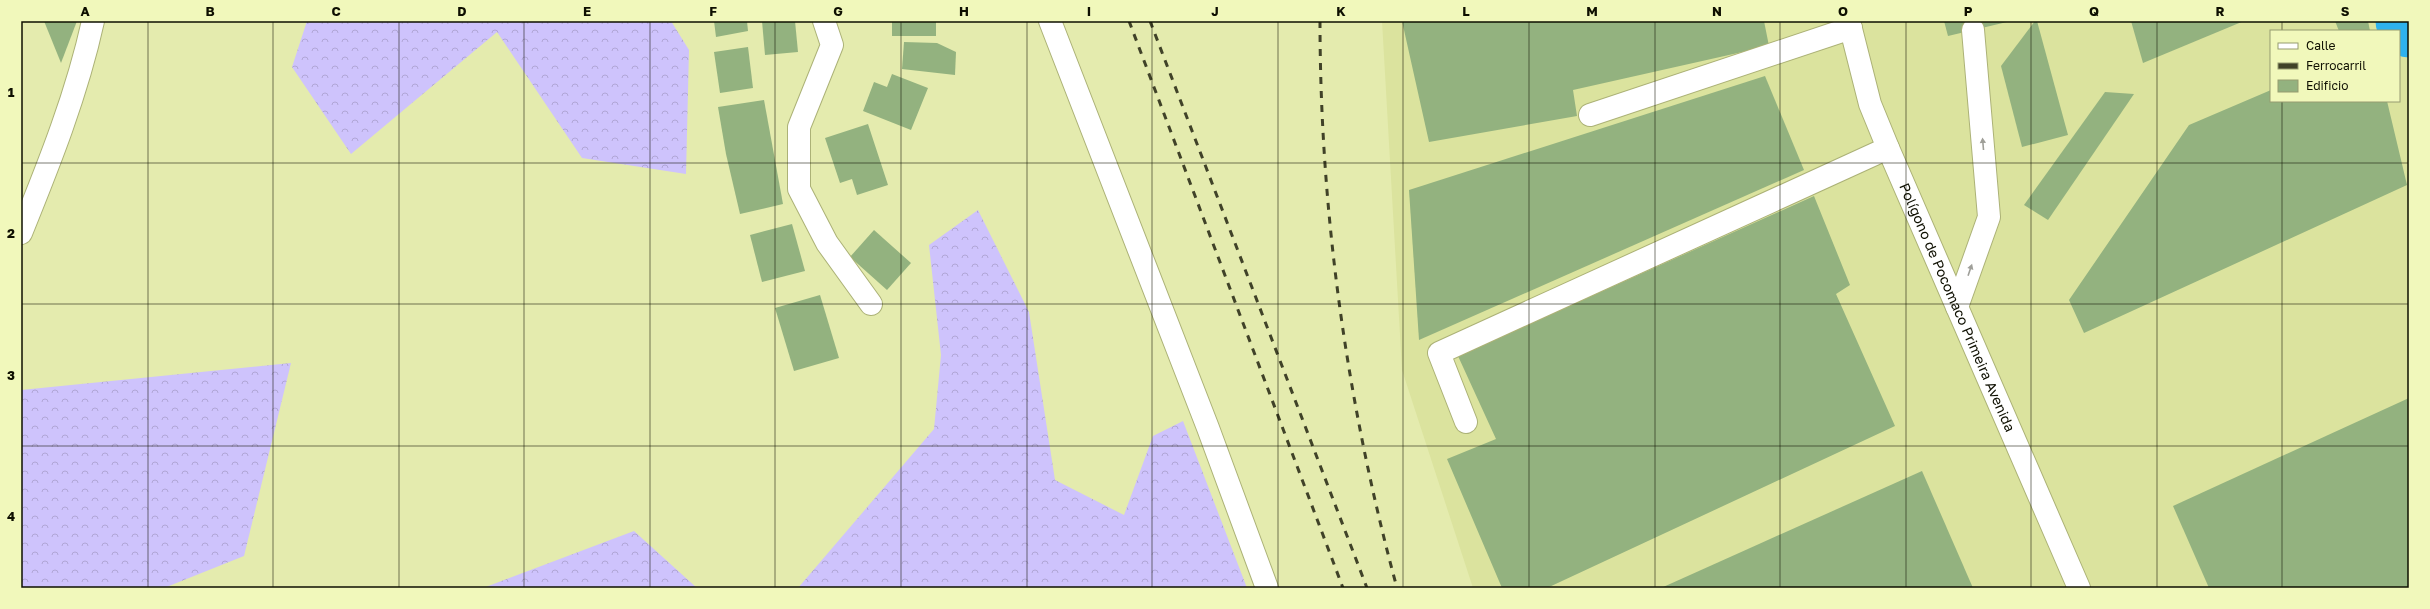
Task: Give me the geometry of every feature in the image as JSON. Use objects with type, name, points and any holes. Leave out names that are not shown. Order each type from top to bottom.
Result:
[{"type":"street","points":[[21,233],[54,152],[75,86],[93,21]]},
{"type":"street","points":[[824,21],[832,45],[800,127],[799,189],[827,243],[871,304]]},
{"type":"street","points":[[1050,21],[1208,428],[1266,588]]},
{"type":"street","points":[[1590,116],[1850,24]]},
{"type":"street","name":"Polígono de Pocomaco Primeira Avenida","points":[[1850,24],[1870,104],[2079,588]]},
{"type":"street","points":[[1958,307],[1989,217],[1973,30]]},
{"type":"street","points":[[1466,422],[1439,353],[1888,148]]},
{"type":"shaded area","points":[[1382,21],[2409,21],[2409,588],[1473,588],[1402,370]]},
{"type":"green space","points":[[307,21],[671,21],[689,50],[686,174],[582,158],[497,32],[351,154],[292,67]]},
{"type":"green space","points":[[978,210],[1029,312],[1055,480],[1124,515],[1153,436],[1183,421],[1247,588],[798,588],[934,429],[941,355],[929,245]]},
{"type":"green space","points":[[291,363],[244,556],[164,588],[21,588],[21,390]]},
{"type":"green space","points":[[634,531],[697,588],[483,588]]},
{"type":"building","points":[[44,21],[77,21],[61,63]]},
{"type":"building","points":[[714,21],[747,21],[748,31],[716,37]]},
{"type":"building","points":[[762,21],[795,21],[798,52],[765,55]]},
{"type":"building","points":[[892,21],[936,21],[936,36],[892,36]]},
{"type":"building","points":[[1402,21],[1764,21],[1769,46],[1573,90],[1577,116],[1429,142]]},
{"type":"building","points":[[1944,21],[2007,21],[2007,22],[1948,36]]},
{"type":"building","points":[[2035,21],[2037,21],[2068,135],[2022,147],[2001,66]]},
{"type":"building","points":[[2131,21],[2244,21],[2143,63]]},
{"type":"building","points":[[2335,21],[2368,21],[2370,30],[2339,30]]},
{"type":"building","points":[[904,42],[937,43],[956,52],[955,75],[902,69]]},
{"type":"building","points":[[748,47],[753,88],[720,93],[714,52]]},
{"type":"building","points":[[892,74],[928,88],[911,130],[863,111],[874,82],[887,87]]},
{"type":"building","points":[[1765,76],[1804,170],[1419,340],[1409,190]]},
{"type":"building","points":[[2270,90],[2270,102],[2387,102],[2407,185],[2084,333],[2069,300],[2189,125]]},
{"type":"building","points":[[2105,92],[2134,94],[2048,220],[2024,205]]},
{"type":"building","points":[[764,100],[783,204],[740,214],[726,154],[718,107]]},
{"type":"building","points":[[868,124],[888,185],[857,195],[852,179],[840,183],[825,138]]},
{"type":"building","points":[[1814,196],[1850,285],[1836,294],[1895,426],[1547,588],[1502,588],[1447,459],[1496,439],[1458,356]]},
{"type":"building","points":[[792,224],[805,271],[762,282],[750,235]]},
{"type":"building","points":[[874,230],[911,263],[887,290],[850,257]]},
{"type":"building","points":[[820,295],[839,358],[794,371],[775,308]]},
{"type":"building","points":[[2409,398],[2409,588],[2209,588],[2173,506]]},
{"type":"building","points":[[1922,471],[1973,588],[1661,588],[1759,544]]},
{"type":"waterway","points":[[2407,21],[2409,26]]},
{"type":"railway","points":[[1129,21],[1343,588]]},
{"type":"railway","points":[[1150,21],[1367,588]]},
{"type":"railway","points":[[1320,21],[1321,93],[1325,164],[1331,236],[1340,307],[1364,449],[1379,519],[1397,588]]}]
